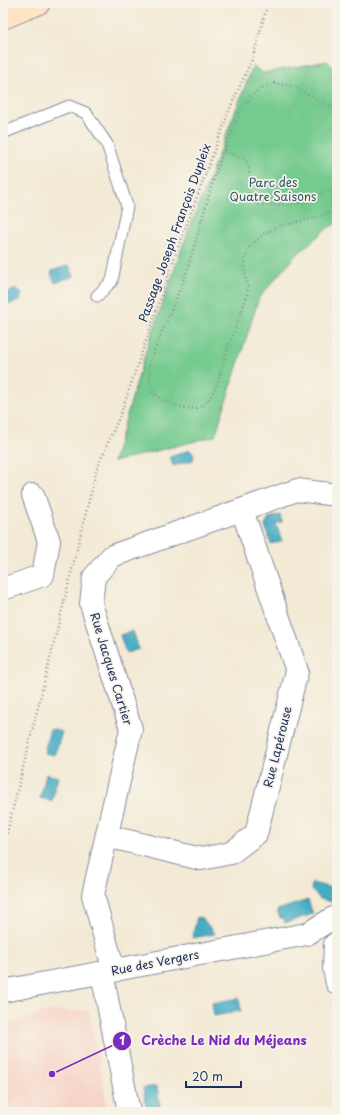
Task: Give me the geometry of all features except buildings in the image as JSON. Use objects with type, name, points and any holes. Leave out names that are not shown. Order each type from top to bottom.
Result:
[{"type":"street","points":[[13,11],[39,3]]},
{"type":"street","name":"Rue Jacques Cartier","points":[[129,1112],[108,972],[93,895],[131,729],[91,604],[94,577],[112,556],[297,490],[337,495]]},
{"type":"street","points":[[3,589],[43,575],[49,541],[33,495]]},
{"type":"street","name":"Rue Lapérouse","points":[[107,836],[202,859],[231,853],[256,834],[297,671],[242,510]]},
{"type":"street","points":[[336,916],[330,930],[335,943],[334,969],[337,983]]},
{"type":"street","name":"Rue des Vergers","points":[[3,990],[108,972],[307,934],[336,916]]},
{"type":"street","name":"Rue des Vergers","points":[[307,934],[335,943]]},
{"type":"lane","points":[[3,133],[69,106],[86,113],[107,144],[127,206],[112,281],[97,296]]},
{"type":"path","name":"Passage Joseph François Dupleix","points":[[3,849],[97,468],[121,413],[175,256],[231,106],[253,57],[268,3]]},
{"type":"path","points":[[337,109],[293,86],[274,83],[261,88],[251,96],[242,108],[224,152],[202,217],[186,274],[149,364],[149,378],[152,392],[162,401],[177,406],[190,409],[203,406],[210,398],[216,387],[228,347],[247,296],[248,286],[245,274],[245,258],[250,246],[264,234],[277,227],[322,216],[337,210]]},
{"type":"path","points":[[224,152],[239,156],[246,162],[249,170],[249,195],[252,201],[259,204],[305,203],[310,198],[328,192],[334,188],[337,179]]},
{"type":"shaded area","points":[[89,1010],[108,1110],[99,1112],[3,1112],[3,1038],[10,1037],[8,1025],[43,1012]]},
{"type":"green space","name":"Parc des Quatre Saisons","points":[[327,61],[337,72],[337,223],[326,229],[293,258],[259,298],[215,436],[113,462],[146,351],[182,248],[253,66],[263,73]]},
{"type":"water","points":[[69,265],[74,276],[55,283],[51,274],[52,271]]},
{"type":"water","points":[[16,289],[22,294],[20,300],[3,307],[3,295]]},
{"type":"water","points":[[190,450],[194,455],[193,460],[173,466],[170,457]]},
{"type":"water","points":[[280,515],[282,522],[276,524],[282,541],[271,544],[265,526],[269,518]]},
{"type":"water","points":[[133,631],[139,649],[126,653],[120,635]]},
{"type":"water","points":[[50,729],[62,732],[55,755],[44,753]]},
{"type":"water","points":[[46,774],[58,777],[52,801],[40,798]]},
{"type":"water","points":[[312,883],[336,889],[333,902],[320,899],[311,890]]},
{"type":"water","points":[[308,900],[313,914],[285,923],[283,918],[280,918],[277,910]]},
{"type":"water","points":[[197,917],[202,918],[215,934],[192,938]]},
{"type":"water","points":[[239,998],[241,1011],[214,1016],[212,1003]]},
{"type":"water","points":[[157,1086],[160,1107],[147,1110],[143,1088]]},
{"type":"place","name":"Crèche Le Nid du Méjeans","points":[[52,1074]]}]
